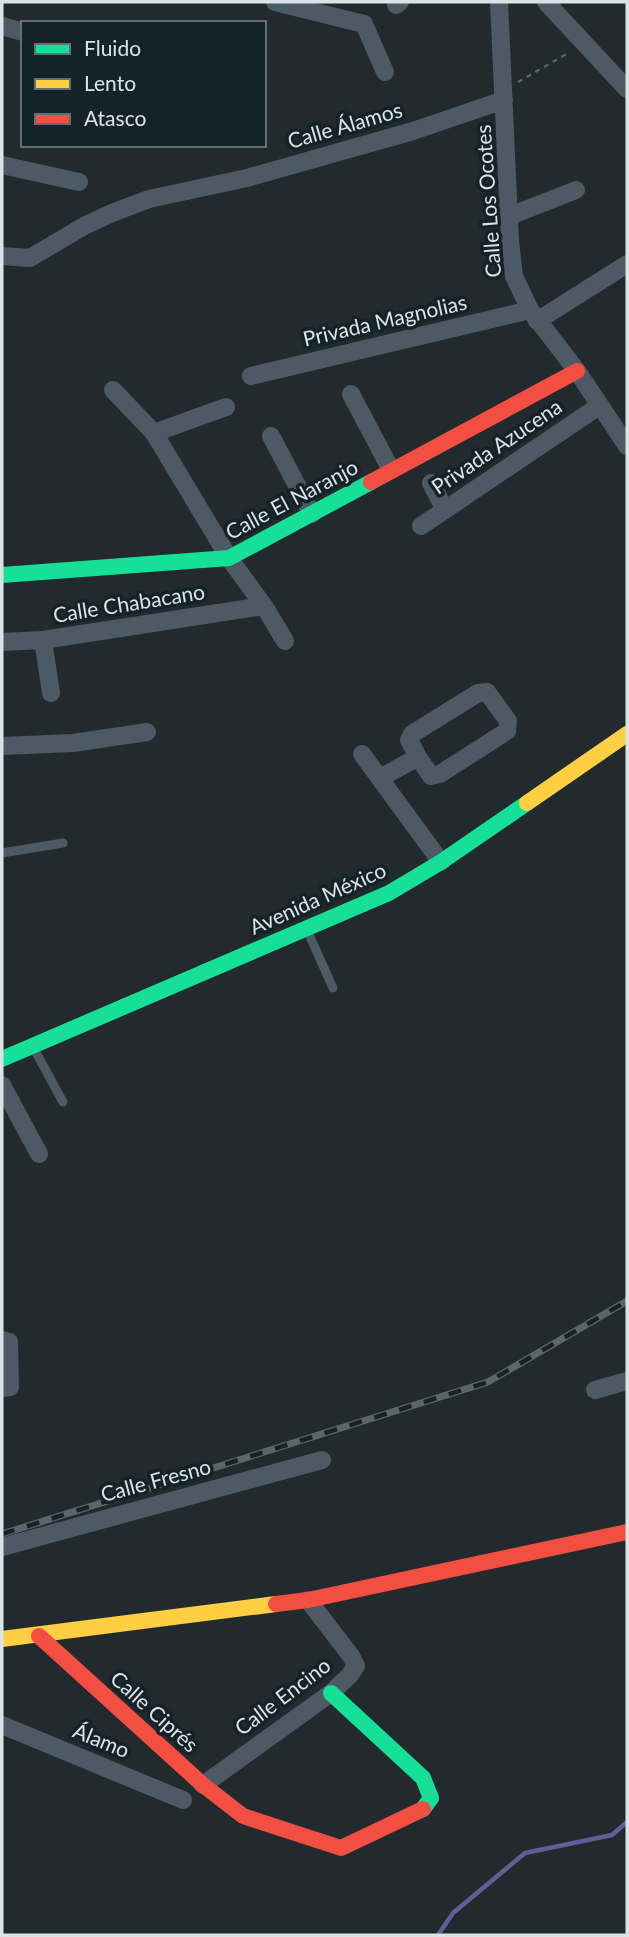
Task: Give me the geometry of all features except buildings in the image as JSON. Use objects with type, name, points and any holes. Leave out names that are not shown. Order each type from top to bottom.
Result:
[{"type":"street","points":[[275,2],[364,24],[385,72]]},
{"type":"street","name":"Calle Los Ocotes","points":[[499,2],[514,276],[533,316],[577,371],[627,446]]},
{"type":"street","points":[[546,2],[627,89]]},
{"type":"street","points":[[2,26],[21,31]]},
{"type":"street","name":"Calle Álamos","points":[[2,256],[30,258],[84,226],[149,199],[247,178],[413,131],[504,94]]},
{"type":"street","points":[[2,165],[79,182]]},
{"type":"street","points":[[510,216],[576,190]]},
{"type":"street","name":"Privada Magnolias","points":[[251,376],[533,316],[627,264]]},
{"type":"street","name":"Calle El Naranjo","points":[[2,575],[229,558],[577,371]]},
{"type":"street","points":[[113,390],[154,433],[229,558],[264,606],[285,641]]},
{"type":"street","points":[[351,394],[391,470]]},
{"type":"street","name":"Privada Azucena","points":[[421,526],[599,406]]},
{"type":"street","points":[[154,433],[226,407]]},
{"type":"street","points":[[271,436],[312,514]]},
{"type":"street","points":[[431,483],[444,510]]},
{"type":"street","name":"Calle Chabacano","points":[[2,642],[43,640],[264,606]]},
{"type":"street","points":[[43,640],[51,693]]},
{"type":"street","points":[[487,692],[508,721],[507,731],[440,775],[431,776],[418,757],[409,740],[412,734],[478,693],[487,692]]},
{"type":"street","points":[[2,746],[73,743],[147,732]]},
{"type":"street","name":"Avenida México","points":[[2,1059],[389,893],[441,862],[627,734]]},
{"type":"street","points":[[362,754],[441,862]]},
{"type":"street","points":[[380,778],[418,757]]},
{"type":"street","points":[[2,1085],[39,1154]]},
{"type":"street","points":[[2,1340],[9,1342],[10,1376],[10,1387],[2,1388]]},
{"type":"street","points":[[595,1390],[627,1381]]},
{"type":"street","name":"Calle Fresno","points":[[2,1547],[322,1460]]},
{"type":"street","points":[[2,1639],[308,1600],[627,1532]]},
{"type":"street","name":"Calle Encino","points":[[203,1786],[331,1693],[356,1666],[308,1600]]},
{"type":"street","name":"Calle Ciprés","points":[[39,1636],[203,1786],[243,1816],[341,1849],[424,1808],[431,1798],[423,1778],[331,1693]]},
{"type":"street","name":"Álamo","points":[[2,1725],[183,1800]]},
{"type":"lane","points":[[2,853],[63,843]]},
{"type":"lane","points":[[307,928],[333,988]]},
{"type":"lane","points":[[33,1046],[63,1102]]},
{"type":"path","points":[[504,94],[585,44]]},
{"type":"waterway","points":[[438,1935],[453,1913],[525,1853],[612,1835],[627,1822]]},
{"type":"railway","points":[[2,1534],[488,1382],[627,1301]]},
{"type":"traffic: fast","points":[[2,575],[229,558],[371,482]]},
{"type":"traffic: fast","points":[[2,1059],[389,893],[441,862],[527,803]]},
{"type":"traffic: fast","points":[[331,1693],[423,1778],[431,1798],[423,1809]]},
{"type":"traffic: slow","points":[[527,803],[627,734]]},
{"type":"traffic: slow","points":[[2,1639],[276,1604]]},
{"type":"traffic: jam","points":[[371,482],[577,371]]},
{"type":"traffic: jam","points":[[276,1604],[308,1600],[627,1532]]},
{"type":"traffic: jam","points":[[39,1636],[203,1785],[243,1816],[341,1848],[423,1809]]}]
